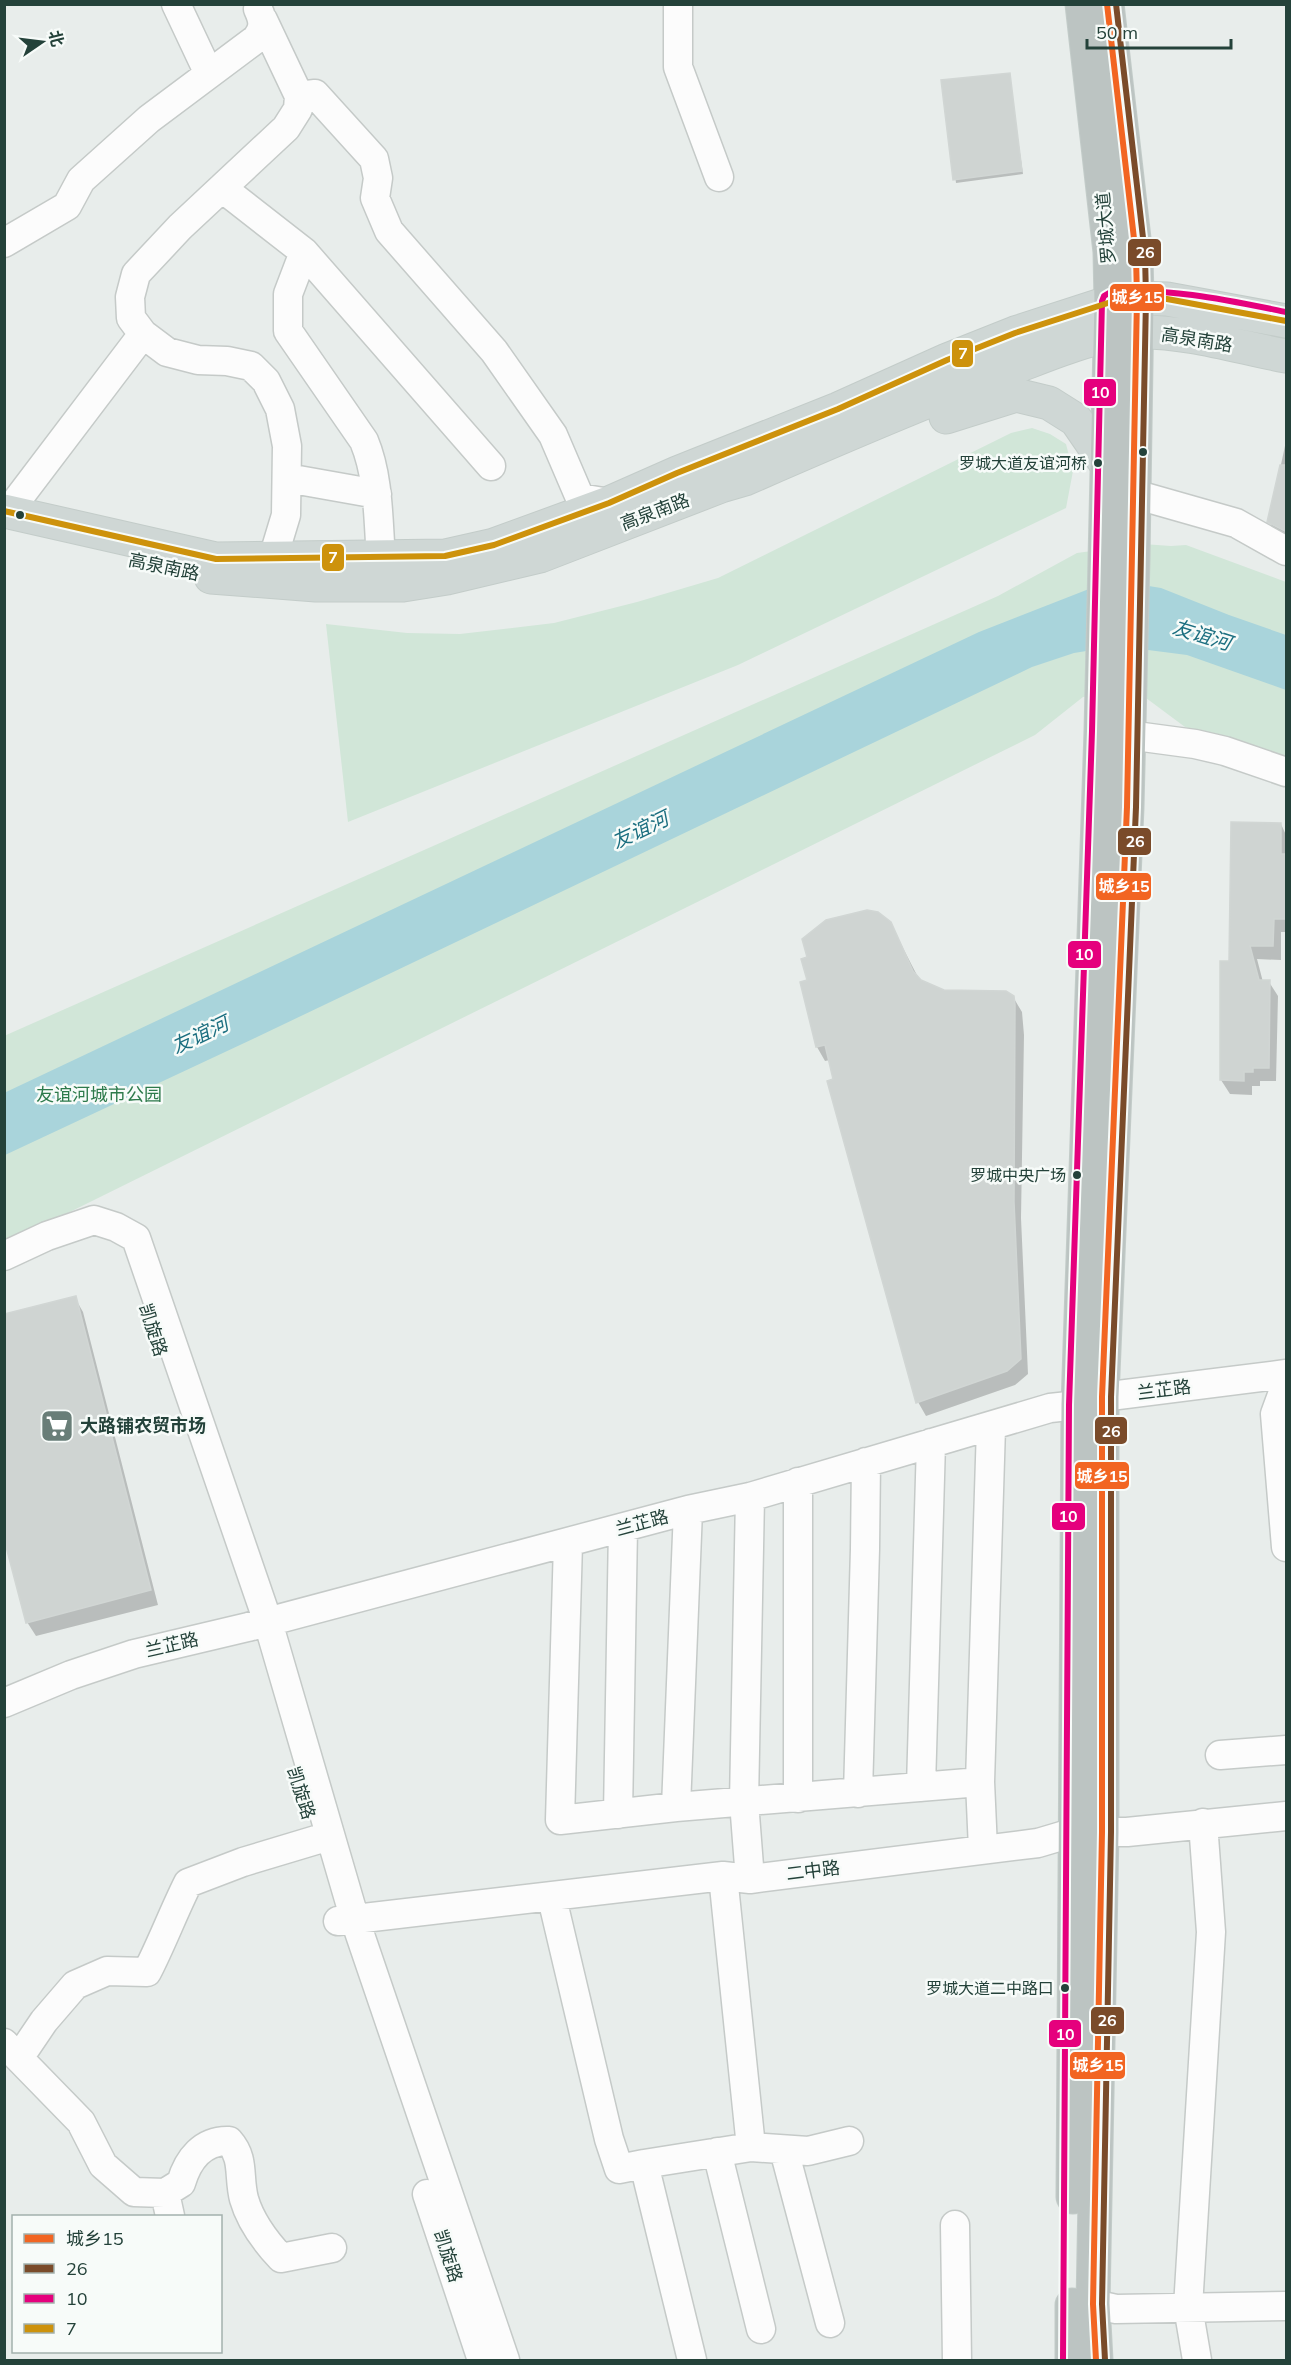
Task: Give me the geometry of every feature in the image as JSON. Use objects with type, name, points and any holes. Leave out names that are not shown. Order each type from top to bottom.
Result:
[{"type":"highway","name":"罗城大道","points":[[1082,4],[1110,252],[1124,300]]},
{"type":"highway","name":"罗城大道","points":[[1073,2359],[1093,2304],[1088,1832],[1090,1401],[1119,732],[1119,556],[1107,465],[1123,334],[1124,300],[1136,256],[1107,4]]},
{"type":"highway","name":"罗城大道","points":[[1119,556],[1134,494],[1123,334]]},
{"type":"highway","name":"罗城大道","points":[[1073,2359],[1088,1832]]},
{"type":"main road","name":"高泉南路","points":[[6,518],[216,559],[445,556],[494,545],[609,503],[677,473],[838,409],[946,360],[1015,333],[1124,300],[1167,299],[1287,321]]},
{"type":"main road","name":"高泉南路","points":[[6,518],[218,579],[316,585],[403,585],[447,578],[540,556],[721,486],[745,479],[882,420],[1060,350],[1123,334],[1184,336],[1287,356]]},
{"type":"main road","points":[[745,479],[830,464],[920,426],[1016,395],[1049,403],[1076,420],[1107,465]]},
{"type":"street","points":[[176,4],[209,75]]},
{"type":"street","points":[[678,4],[678,67],[719,177]]},
{"type":"street","points":[[4,243],[67,206],[81,180],[149,119],[256,39],[263,30],[260,12]]},
{"type":"street","points":[[260,12],[299,96],[298,109],[286,128],[180,227],[136,274],[130,297],[131,318],[143,334],[167,352],[198,360],[227,361],[251,366],[266,381],[280,409],[287,446],[286,515],[273,558]]},
{"type":"street","points":[[299,96],[315,94],[374,159],[378,178],[375,198],[389,231],[494,351],[553,435],[580,498],[609,503]]},
{"type":"street","points":[[222,188],[303,252],[490,466]]},
{"type":"street","points":[[303,252],[288,294],[288,331],[364,441],[371,457],[377,494],[381,558]]},
{"type":"street","points":[[6,518],[143,334]]},
{"type":"street","points":[[287,478],[377,494]]},
{"type":"street","points":[[1134,494],[1236,523],[1287,551]]},
{"type":"street","points":[[1119,732],[1225,751],[1287,772]]},
{"type":"street","name":"凯旋路","points":[[4,1256],[47,1236],[94,1220],[116,1227],[128,1252],[258,1624],[316,1840],[346,1921],[482,2361]]},
{"type":"street","name":"兰芷路","points":[[4,1703],[71,1675],[134,1654],[258,1624],[688,1510],[750,1497],[1050,1408],[1287,1374]]},
{"type":"street","points":[[1287,1384],[1275,1414],[1287,1547]]},
{"type":"street","points":[[983,1849],[980,1782],[991,1427]]},
{"type":"street","points":[[921,1787],[931,1443]]},
{"type":"street","points":[[858,1793],[866,1462]]},
{"type":"street","points":[[798,1482],[798,1798]]},
{"type":"street","points":[[750,1497],[744,1802],[736,1878],[751,2147]]},
{"type":"street","points":[[676,1807],[688,1510]]},
{"type":"street","points":[[618,1814],[623,1528]]},
{"type":"street","points":[[568,1543],[560,1820],[676,1807],[980,1782]]},
{"type":"street","points":[[258,1624],[346,1921],[505,2361]]},
{"type":"street","points":[[1220,1755],[1287,1750]]},
{"type":"street","name":"二中路","points":[[346,1921],[1038,1843],[1088,1832],[1126,1832],[1287,1816]]},
{"type":"street","points":[[1197,2361],[1188,2307],[1211,1932],[1203,1823]]},
{"type":"street","points":[[316,1840],[243,1862],[188,1883],[173,1912],[161,1946],[147,1972],[107,1971],[75,1985],[44,2021],[12,2050],[81,2122],[103,2165],[134,2192],[167,2205],[181,2182],[186,2166],[200,2150],[217,2140],[229,2140],[238,2151],[244,2200],[266,2241],[281,2259],[332,2248]]},
{"type":"street","points":[[552,1898],[609,2139],[619,2169],[717,2151],[751,2147],[808,2151],[849,2141]]},
{"type":"street","points":[[784,2150],[830,2323]]},
{"type":"street","points":[[717,2151],[761,2329]]},
{"type":"street","points":[[644,2164],[692,2361]]},
{"type":"street","points":[[955,2224],[957,2361]]},
{"type":"street","points":[[1093,2304],[1116,2309],[1287,2306]]},
{"type":"green space","points":[[1032,428],[1050,434],[1066,444],[1073,471],[1066,508],[738,665],[348,822],[326,624],[407,633],[460,634],[554,623],[637,602],[718,578],[1011,433]]},
{"type":"green space","name":"友谊河城市公园","points":[[1143,544],[1186,545],[1286,582],[1286,762],[1185,727],[1142,695],[1115,694],[1083,697],[1035,735],[5,1244],[4,1036],[998,596],[1077,553]]},
{"type":"water","name":"友谊河","points":[[1112,580],[1161,588],[1286,635],[1286,690],[1187,655],[1117,646],[1074,653],[1032,667],[5,1155],[4,1093],[979,632]]},
{"type":"building","points":[[1010,73],[1022,171],[953,180],[941,80]]},
{"type":"building","points":[[1280,465],[1287,465],[1287,532],[1267,522]]},
{"type":"building","points":[[1231,822],[1281,823],[1281,854],[1287,854],[1287,919],[1274,919],[1273,946],[1250,946],[1259,980],[1270,980],[1269,1068],[1253,1068],[1253,1072],[1244,1072],[1244,1081],[1220,1080],[1220,961],[1229,961]]},
{"type":"building","points":[[867,910],[878,912],[891,922],[913,971],[921,980],[944,990],[1006,991],[1014,996],[1015,1005],[1014,1202],[1021,1359],[1007,1371],[916,1403],[827,1081],[833,1079],[825,1045],[816,1047],[800,982],[807,980],[801,959],[807,957],[802,939],[826,920]]},
{"type":"building","name":"大路铺农贸市场","points":[[76,1296],[151,1590],[26,1623],[4,1539],[4,1314]]},
{"type":"transit line","name":"城乡15","points":[[1096,2360],[1093,2304],[1102,1832],[1102,1397],[1127,807],[1137,298],[1136,256],[1107,4]]},
{"type":"transit line","name":"26","points":[[1105,2360],[1102,2304],[1111,1832],[1111,1397],[1136,807],[1146,298],[1145,255],[1116,4]]},
{"type":"transit line","name":"10","points":[[1063,2360],[1069,1405],[1092,731],[1102,301],[1109,293],[1176,293],[1286,312]]},
{"type":"transit line","name":"7","points":[[4,511],[216,559],[445,556],[494,545],[609,503],[677,473],[838,409],[947,360],[1015,333],[1111,302],[1137,298],[1167,299],[1286,321]]},
{"type":"place","name":"罗城大道友谊河桥","points":[[1098,463]]},
{"type":"place","name":"罗城中央广场","points":[[1077,1175]]},
{"type":"place","name":"大路铺农贸市场","points":[[57,1426]]},
{"type":"place","name":"罗城大道二中路口","points":[[1065,1988]]}]
